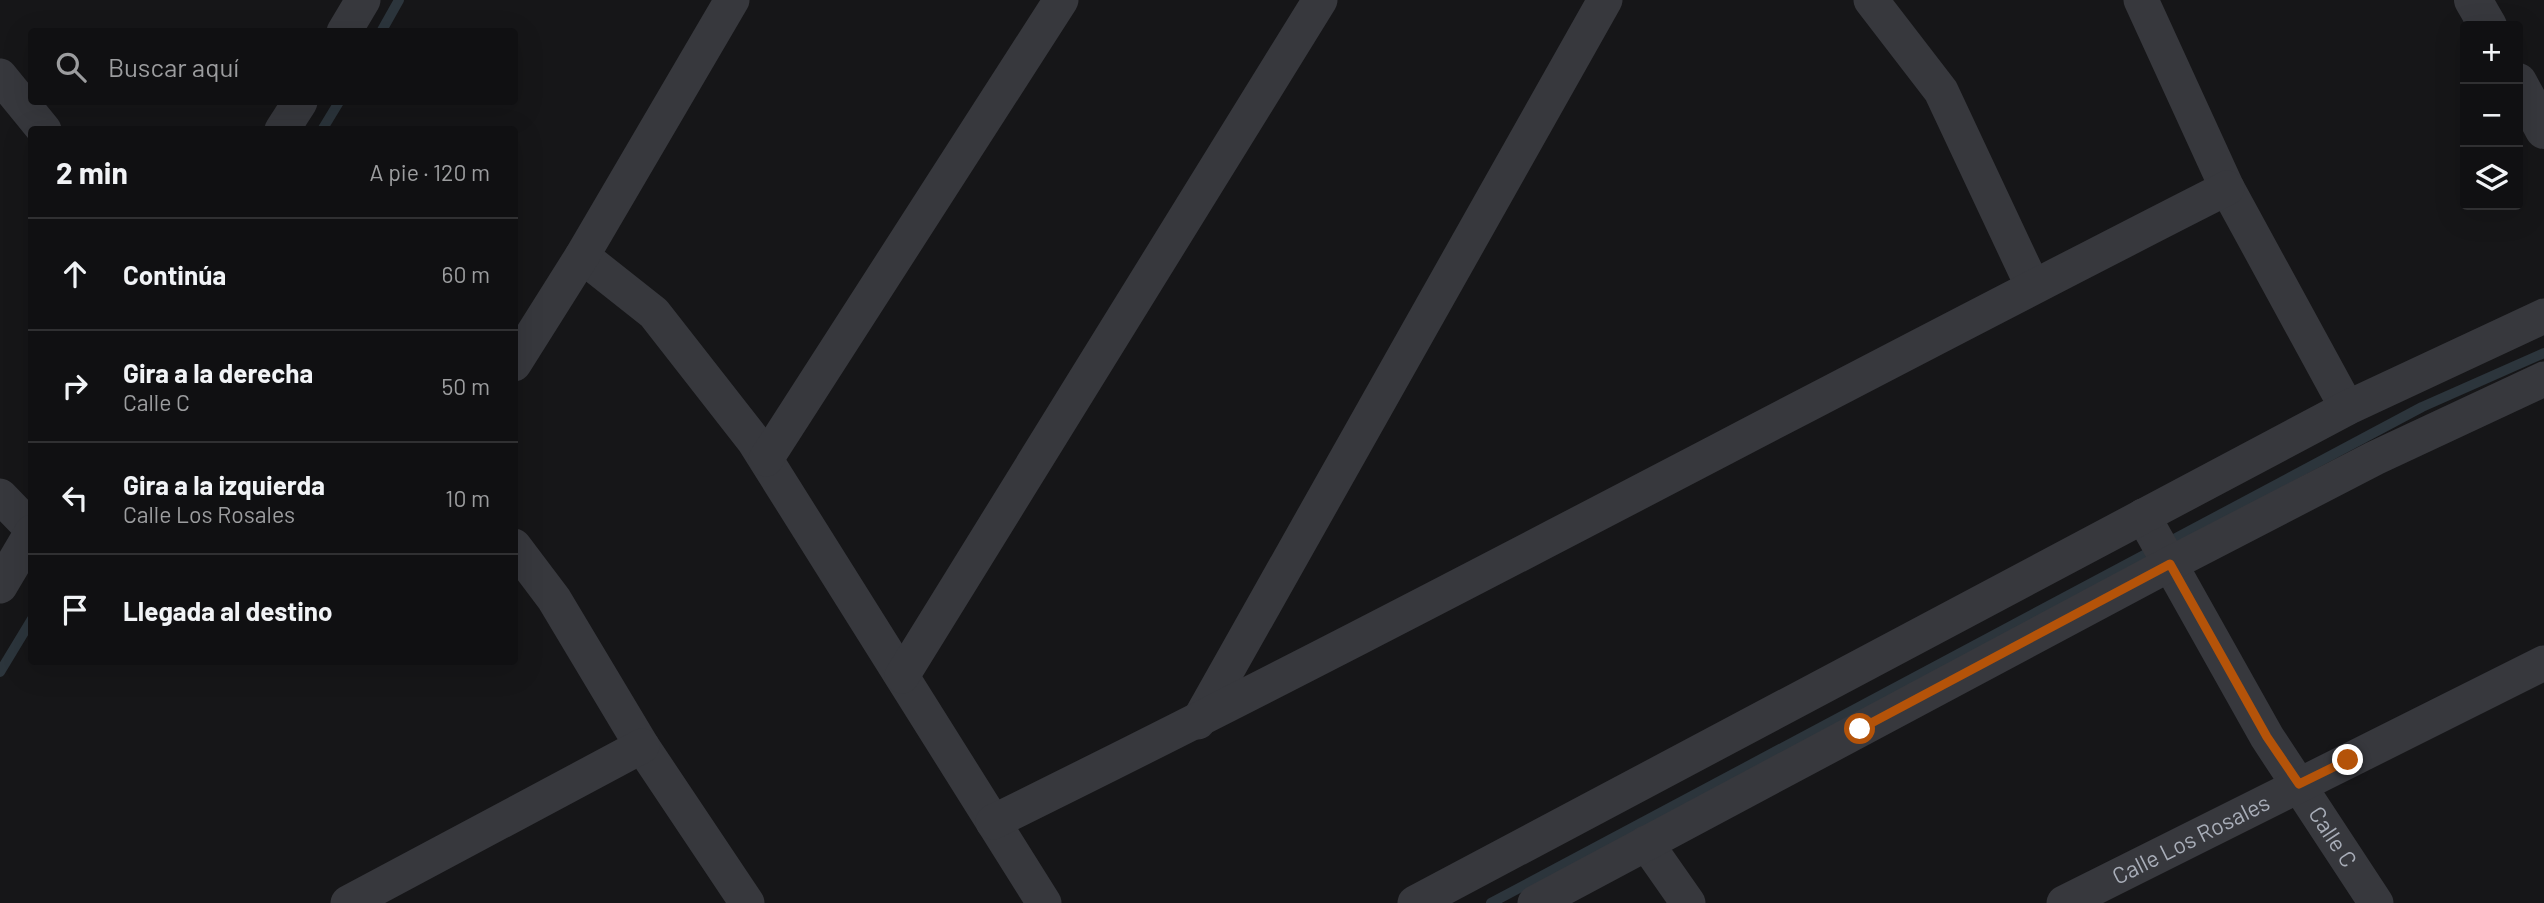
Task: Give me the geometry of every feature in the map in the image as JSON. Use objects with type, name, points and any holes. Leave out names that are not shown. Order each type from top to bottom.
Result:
[{"type":"street","points":[[518,358],[582,256],[732,0]]},
{"type":"street","points":[[765,459],[1061,0]]},
{"type":"street","points":[[902,676],[1320,0]]},
{"type":"street","points":[[1198,722],[1605,0]]},
{"type":"street","points":[[1871,0],[1941,92],[2033,286]]},
{"type":"street","points":[[2141,0],[2227,188],[2347,408]]},
{"type":"street","points":[[2473,0],[2485,21]]},
{"type":"street","points":[[0,76],[41,126]]},
{"type":"street","points":[[2519,84],[2544,130]]},
{"type":"street","points":[[285,126],[298,105]]},
{"type":"street","points":[[993,822],[1198,722],[2033,286],[2227,188]]},
{"type":"street","points":[[582,256],[654,313],[754,441],[1044,903]]},
{"type":"street","points":[[1535,903],[1646,843],[2156,540],[2347,408],[2544,316]]},
{"type":"street","points":[[1415,903],[2156,540],[2375,458],[2544,379]]},
{"type":"street","points":[[0,496],[28,526]]},
{"type":"street","points":[[0,586],[28,537]]},
{"type":"street","name":"Calle C","points":[[2156,540],[2267,737],[2376,903]]},
{"type":"street","points":[[518,551],[554,599],[642,746],[747,903]]},
{"type":"street","name":"Calle Los Rosales","points":[[2064,903],[2544,663]]},
{"type":"street","points":[[348,903],[642,746]]},
{"type":"street","points":[[1646,843],[1688,903]]},
{"type":"waterway","points":[[383,28],[399,0]]},
{"type":"waterway","points":[[324,126],[337,105]]},
{"type":"waterway","points":[[1491,903],[2422,407],[2544,353]]},
{"type":"waterway","points":[[0,672],[28,626]]},
{"type":"route","points":[[1860,729],[2170,564],[2267,737],[2299,784],[2348,760]]}]
